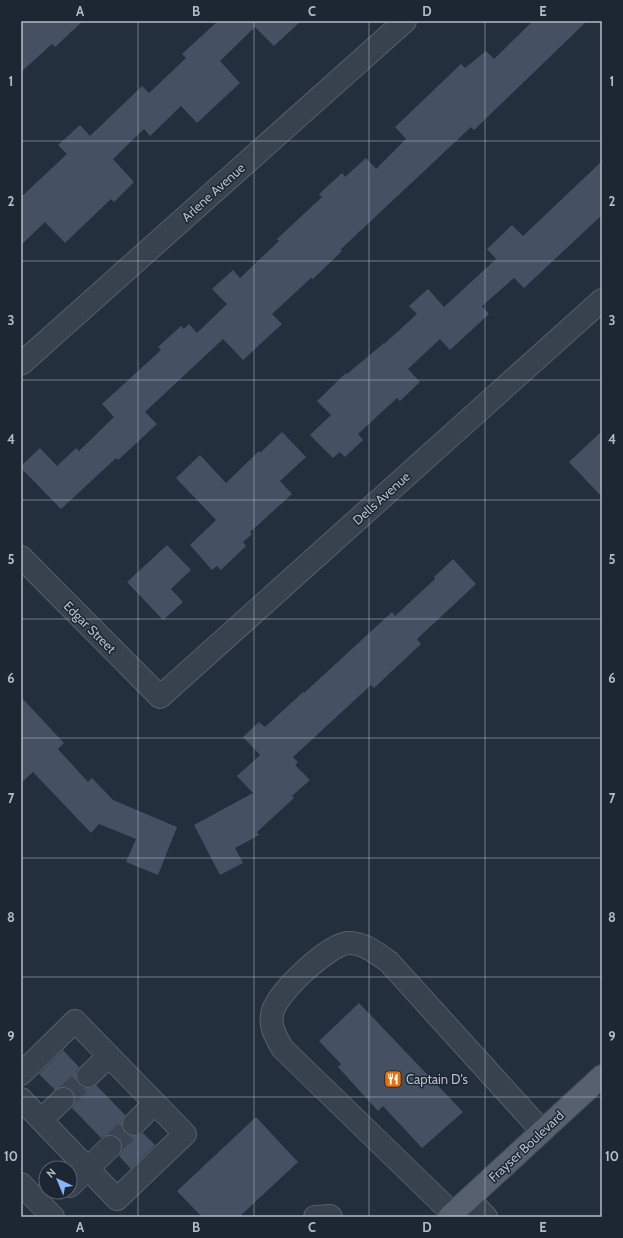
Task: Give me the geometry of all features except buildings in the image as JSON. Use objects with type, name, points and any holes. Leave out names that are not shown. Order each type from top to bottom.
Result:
[{"type":"main road","name":"Frayser Boulevard","points":[[451,1215],[602,1076]]},
{"type":"street","name":"Arlene Avenue","points":[[21,364],[405,21]]},
{"type":"street","name":"Dells Avenue","points":[[160,697],[602,300]]},
{"type":"street","name":"Edgar Street","points":[[21,557],[160,697]]},
{"type":"street","points":[[451,1215],[282,1048],[272,1029],[272,1013],[282,996],[310,966],[332,949],[348,943],[368,947],[389,962],[542,1131]]},
{"type":"street","points":[[21,1074],[75,1021],[185,1134],[117,1199],[21,1099]]},
{"type":"street","points":[[88,1076],[109,1056]]},
{"type":"street","points":[[42,1120],[63,1099]]},
{"type":"street","points":[[134,1124],[155,1103]]},
{"type":"street","points":[[78,1178],[110,1147]]},
{"type":"street","points":[[21,1184],[49,1213],[58,1200]]},
{"type":"street","points":[[469,1199],[486,1217]]},
{"type":"street","points":[[315,1217],[331,1217]]},
{"type":"tunnel","points":[[63,1099],[88,1076]]},
{"type":"tunnel","points":[[110,1147],[134,1124]]},
{"type":"place","name":"Captain D's","points":[[393,1079]]}]
